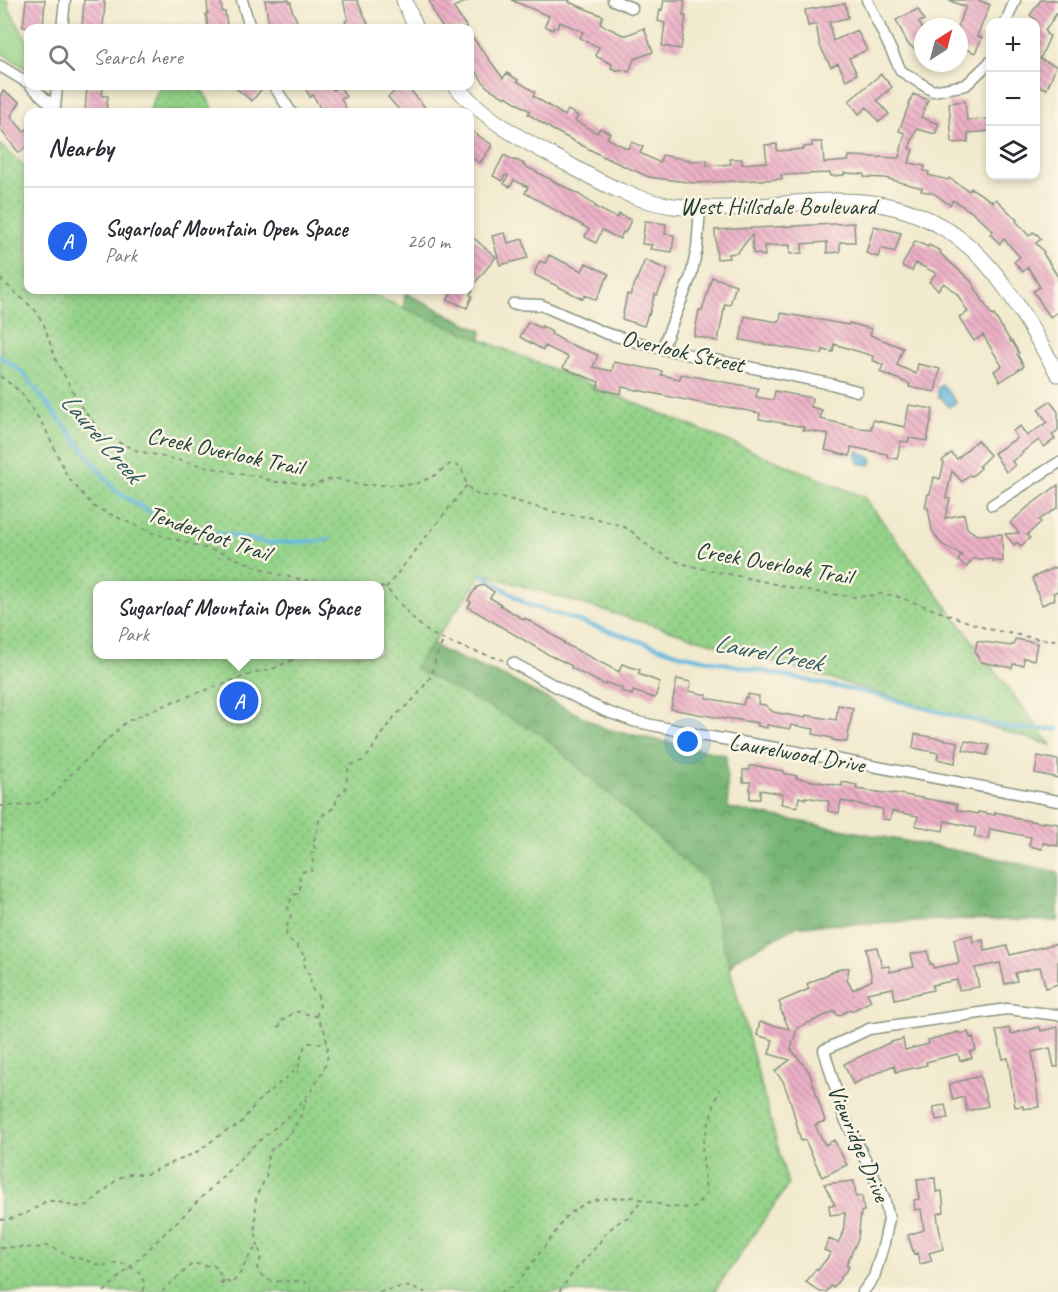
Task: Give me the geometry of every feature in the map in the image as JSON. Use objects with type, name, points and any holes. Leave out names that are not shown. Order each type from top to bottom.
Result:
[{"type":"main road","points":[[404,0],[414,24]]},
{"type":"main road","name":"West Hillsdale Boulevard","points":[[459,90],[483,113],[502,127],[600,182],[650,202],[717,209],[861,201],[897,208],[930,220],[965,243],[995,273],[1058,374]]},
{"type":"street","points":[[62,24],[64,0]]},
{"type":"street","points":[[242,0],[249,24]]},
{"type":"street","points":[[614,0],[632,8]]},
{"type":"street","points":[[867,0],[901,71],[933,91],[966,85],[986,66]]},
{"type":"street","points":[[1008,18],[1015,0]]},
{"type":"street","points":[[0,66],[24,80]]},
{"type":"street","points":[[37,90],[55,108]]},
{"type":"street","points":[[55,108],[57,90]]},
{"type":"street","points":[[277,90],[288,108]]},
{"type":"street","points":[[662,349],[691,276],[697,248],[700,208]]},
{"type":"street","name":"Overlook Street","points":[[513,304],[541,305],[605,333],[662,349],[857,391]]},
{"type":"street","points":[[992,505],[1058,463]]},
{"type":"street","name":"Laurelwood Drive","points":[[513,663],[588,703],[633,720],[699,735],[1058,801]]},
{"type":"street","name":"Viewridge Drive","points":[[863,1292],[874,1277],[890,1219],[885,1197],[844,1117],[824,1050],[869,1029],[1007,1009],[1058,1015]]},
{"type":"path","name":"Creek Overlook Trail","points":[[0,279],[35,310],[44,325],[55,358],[81,407],[102,435],[138,451],[257,476],[274,482],[292,482],[310,486],[332,479],[359,486],[418,483],[434,477],[450,464],[461,467],[467,485],[478,495],[502,497],[557,513],[594,518],[622,526],[651,548],[672,560],[691,566],[808,591],[856,597],[883,594],[896,596],[988,629],[1039,639],[1058,640]]},
{"type":"path","name":"Tenderfoot Trail","points":[[0,376],[21,392],[45,428],[67,476],[94,507],[153,533],[222,554],[276,574],[304,580],[327,581]]},
{"type":"path","points":[[467,485],[386,588],[424,629],[444,639],[513,663]]},
{"type":"path","points":[[316,1016],[320,1006],[318,996],[314,993],[310,984],[311,975],[307,973],[303,963],[308,956],[300,952],[286,933],[286,925],[291,915],[287,905],[300,889],[301,873],[311,871],[313,862],[311,853],[315,850],[312,842],[317,836],[318,823],[323,815],[335,807],[337,797],[345,790],[349,765],[362,761],[370,753],[395,716],[416,697],[432,675],[436,657],[444,639]]},
{"type":"path","points":[[0,806],[26,805],[50,798],[126,722],[172,702],[257,672],[270,670],[295,659]]},
{"type":"path","points":[[104,1292],[252,1147],[291,1114],[318,1083],[327,1061],[328,1043],[324,1029],[316,1016],[294,1011],[287,1019],[281,1020],[281,1025],[276,1028]]},
{"type":"path","points":[[0,1220],[10,1219],[31,1211],[46,1201],[56,1201],[75,1207],[88,1205],[119,1178],[130,1174],[154,1172],[198,1151],[224,1132],[239,1125],[257,1102],[298,1068],[300,1054],[308,1043],[328,1043]]},
{"type":"path","points":[[500,1292],[518,1282],[564,1219],[586,1203],[599,1199],[633,1197],[669,1207],[694,1208],[706,1193],[702,1146],[719,1089]]},
{"type":"path","points":[[307,1097],[302,1113],[291,1133],[268,1155],[266,1178],[256,1196],[255,1228],[258,1247],[261,1251],[261,1260],[257,1268],[260,1274],[274,1282],[303,1281],[309,1283],[311,1292]]},
{"type":"path","points":[[559,1292],[606,1233],[628,1217],[641,1199]]},
{"type":"path","points":[[0,1248],[45,1246],[52,1247],[68,1256],[102,1266],[113,1263],[125,1264],[139,1272],[144,1282],[144,1292]]},
{"type":"path","points":[[162,1292],[193,1263],[204,1266],[213,1264],[221,1276],[221,1286],[225,1278],[230,1284],[240,1274],[252,1250],[258,1247]]},
{"type":"path","points":[[379,1292],[405,1286],[425,1292]]},
{"type":"green space","points":[[0,0],[8,0],[8,7],[24,35],[24,67],[0,50]]},
{"type":"green space","points":[[158,90],[202,90],[213,108],[151,108]]},
{"type":"green space","points":[[0,145],[24,166],[24,294],[371,294],[864,497],[1051,745],[483,574],[414,668],[541,734],[706,880],[788,1185],[714,1292],[0,1292]]},
{"type":"green space","points":[[0,287],[24,292],[24,294],[34,294],[399,368],[405,294],[482,331],[478,358],[106,581],[93,581],[93,659],[384,659],[386,609],[445,652],[505,677],[606,729],[726,755],[728,808],[1058,872],[1058,921],[964,919],[798,926],[735,959],[695,1026],[0,1292]]},
{"type":"water","points":[[942,385],[956,402],[949,407],[941,397],[938,397],[938,388]]},
{"type":"water","points":[[858,451],[873,459],[870,465],[859,463],[855,455]]},
{"type":"building","points":[[26,0],[45,0],[43,24],[24,24],[23,27]]},
{"type":"building","points":[[84,0],[104,0],[103,24],[82,24]]},
{"type":"building","points":[[207,0],[221,0],[222,12],[225,12],[227,24],[207,24],[206,14],[208,14]]},
{"type":"building","points":[[265,0],[289,0],[298,24],[270,24]]},
{"type":"building","points":[[343,0],[357,0],[368,24],[346,24],[345,21],[348,20]]},
{"type":"building","points":[[429,0],[470,0],[453,7],[464,24],[440,24]]},
{"type":"building","points":[[511,0],[570,0],[569,2],[603,16],[600,24],[623,35],[644,28],[653,52],[634,59],[629,72],[620,69],[619,71],[611,68],[612,64],[597,57],[599,47],[580,38],[583,32],[560,22],[553,30],[545,26],[549,16]]},
{"type":"building","points":[[664,0],[685,0],[683,16],[686,16],[681,49],[662,46],[665,23],[658,21]]},
{"type":"building","points":[[948,0],[978,0],[990,5],[977,36],[982,38],[975,53],[968,50],[968,18],[961,18],[966,7]]},
{"type":"building","points":[[1041,0],[1058,0],[1058,11],[1045,31],[1050,36],[1040,59],[1040,18],[1030,15]]},
{"type":"building","points":[[845,3],[848,18],[829,22],[833,41],[857,30],[867,50],[849,58],[857,74],[846,80],[838,63],[831,67],[820,46],[816,24],[808,26],[805,10]]},
{"type":"building","points":[[918,9],[923,18],[914,18],[914,48],[908,44],[896,20]]},
{"type":"building","points":[[474,39],[503,78],[507,73],[535,92],[533,96],[565,116],[568,110],[578,116],[575,121],[597,133],[600,128],[610,133],[607,138],[628,149],[632,142],[643,147],[640,153],[660,163],[662,155],[694,161],[707,160],[707,166],[731,164],[730,159],[742,159],[742,164],[767,162],[765,145],[777,144],[777,151],[804,149],[804,147],[812,146],[812,142],[822,142],[824,163],[848,161],[849,156],[899,158],[905,133],[899,131],[913,94],[928,100],[921,117],[939,124],[935,134],[917,129],[909,148],[913,149],[909,163],[925,166],[924,171],[929,172],[928,175],[948,180],[949,178],[969,191],[971,188],[993,202],[996,199],[1029,236],[1033,232],[1038,235],[1041,239],[1036,243],[1044,252],[1058,277],[1058,312],[1050,317],[1033,291],[1040,287],[1028,267],[1023,272],[1014,262],[1020,257],[1004,239],[1000,244],[990,234],[993,231],[975,214],[953,200],[950,205],[933,193],[921,191],[922,188],[885,178],[864,177],[864,174],[781,175],[782,179],[694,183],[649,177],[606,158],[553,130],[528,114],[530,111],[487,87],[474,69]]},
{"type":"building","points":[[1040,59],[1056,66],[1047,89],[1040,87]]},
{"type":"building","points":[[881,74],[892,87],[877,100],[889,114],[879,122],[867,107],[859,114],[849,101]]},
{"type":"building","points":[[87,90],[103,90],[102,96],[108,96],[106,108],[85,108]]},
{"type":"building","points":[[238,90],[261,90],[252,101]]},
{"type":"building","points":[[306,90],[342,90],[346,97],[341,99],[346,108],[320,108],[313,95],[310,97]]},
{"type":"building","points":[[396,90],[412,90],[426,108],[398,108],[388,97]]},
{"type":"building","points":[[3,91],[20,102],[11,116],[24,132],[24,149],[19,153],[0,129],[0,96]]},
{"type":"building","points":[[965,101],[967,120],[986,119],[986,131],[968,133],[968,142],[952,143],[949,103]]},
{"type":"building","points":[[474,133],[491,144],[480,163],[474,159]]},
{"type":"building","points":[[504,155],[578,194],[595,207],[617,218],[619,214],[631,220],[625,233],[623,232],[620,239],[602,230],[596,243],[585,237],[589,229],[525,193],[528,187],[514,180],[510,187],[504,184],[508,176],[505,175],[502,181],[493,176]]},
{"type":"building","points":[[645,221],[666,224],[665,234],[674,235],[672,252],[650,249],[652,245],[642,244]]},
{"type":"building","points":[[854,223],[855,242],[840,242],[840,252],[827,253],[827,242],[802,244],[802,253],[790,254],[790,245],[764,246],[765,256],[753,253],[752,235],[737,253],[728,254],[729,258],[717,259],[715,230]]},
{"type":"building","points":[[874,226],[901,233],[895,252],[881,248],[878,257],[866,253]]},
{"type":"building","points":[[505,233],[508,243],[523,239],[528,258],[500,265],[492,236]]},
{"type":"building","points":[[474,238],[496,257],[474,284]]},
{"type":"building","points":[[915,241],[941,251],[940,253],[971,281],[992,316],[994,315],[1012,341],[1024,366],[1000,382],[994,371],[1002,366],[983,335],[974,341],[965,327],[959,317],[968,312],[957,294],[944,283],[938,290],[929,282],[936,273],[916,263],[912,271],[902,266]]},
{"type":"building","points":[[549,255],[582,271],[586,263],[609,274],[596,300],[585,295],[583,299],[535,275],[540,261],[545,263]]},
{"type":"building","points":[[645,260],[668,270],[657,295],[655,294],[644,326],[622,319],[627,294],[630,295]]},
{"type":"building","points":[[712,277],[736,285],[730,305],[725,304],[718,341],[694,336],[699,310],[702,311]]},
{"type":"building","points":[[450,294],[471,294],[472,296],[467,308],[448,300]]},
{"type":"building","points":[[781,313],[848,325],[849,323],[872,329],[870,335],[903,348],[897,365],[916,374],[918,364],[940,369],[935,392],[909,387],[910,384],[880,372],[883,365],[872,360],[873,356],[834,344],[833,352],[823,350],[822,354],[740,340],[745,316],[777,322],[780,321]]},
{"type":"building","points":[[528,322],[541,328],[542,326],[564,342],[598,355],[593,367],[612,371],[614,362],[662,371],[661,375],[680,379],[681,374],[758,388],[756,397],[773,400],[775,391],[812,398],[811,407],[822,410],[820,419],[860,428],[871,429],[873,420],[905,427],[909,405],[933,409],[927,441],[909,438],[908,442],[901,441],[897,459],[887,457],[887,454],[851,447],[850,456],[825,450],[829,434],[759,419],[760,413],[622,387],[621,394],[597,389],[599,382],[563,368],[568,357],[545,346],[543,350],[520,337]]},
{"type":"building","points":[[1050,401],[1058,412],[1058,430],[1052,435],[1055,439],[1044,447],[1039,440],[1012,461],[1015,466],[1006,472],[994,453],[1017,438],[1013,431],[1020,426],[1027,436],[1047,422],[1038,409]]},
{"type":"building","points":[[977,440],[990,455],[979,466],[981,468],[962,482],[952,471],[946,498],[950,499],[945,518],[964,514],[967,528],[977,535],[1002,534],[1003,561],[972,559],[967,567],[958,561],[962,555],[939,541],[932,530],[928,508],[925,507],[934,477],[940,479],[944,463],[942,461],[951,453],[957,459]]},
{"type":"building","points":[[1058,485],[1058,507],[1039,520],[1041,522],[1027,535],[1030,538],[1021,546],[1017,542],[1014,545],[1005,534],[1019,533],[1010,523]]},
{"type":"building","points":[[1058,566],[1058,591],[1053,593],[1055,599],[1042,605],[1032,578]]},
{"type":"building","points":[[484,585],[494,592],[490,598],[563,643],[619,672],[622,664],[640,670],[638,674],[660,682],[655,698],[633,691],[632,695],[621,691],[622,688],[606,683],[605,685],[571,668],[572,666],[554,658],[468,607],[471,602],[468,600],[477,587]]},
{"type":"building","points":[[1015,639],[1037,643],[1034,660],[1024,658],[1023,665],[1013,664],[1012,668],[981,662],[975,652],[977,641],[1011,646],[1014,645]]},
{"type":"building","points":[[677,679],[691,682],[689,691],[707,695],[706,698],[743,705],[748,694],[759,696],[758,704],[765,705],[773,712],[805,718],[806,715],[836,720],[838,705],[853,708],[847,742],[813,734],[814,729],[791,725],[790,729],[767,725],[767,728],[758,726],[758,723],[671,709]]},
{"type":"building","points":[[915,734],[958,742],[955,763],[937,759],[939,753],[913,748]]},
{"type":"building","points":[[965,741],[989,745],[987,755],[963,750]]},
{"type":"building","points":[[1038,756],[1058,760],[1058,778],[1035,773]]},
{"type":"building","points":[[749,766],[784,771],[783,773],[797,776],[796,778],[842,786],[842,782],[857,785],[856,789],[957,804],[956,810],[995,815],[995,812],[1013,816],[1013,818],[1058,824],[1058,846],[1043,843],[1042,849],[1029,846],[1031,837],[990,829],[988,839],[974,837],[976,828],[945,821],[943,831],[916,826],[918,816],[892,811],[890,820],[882,819],[883,809],[841,801],[839,813],[828,811],[829,801],[805,797],[805,799],[799,797],[797,807],[781,804],[783,794],[760,790],[760,799],[750,799],[750,782],[743,782],[743,770],[750,770]]},
{"type":"building","points":[[972,935],[973,942],[983,940],[985,951],[1007,946],[1010,955],[1058,943],[1058,984],[1046,988],[1040,967],[1015,973],[1017,981],[1005,984],[1000,963],[975,968],[979,987],[959,990],[957,980],[932,985],[933,990],[895,999],[893,988],[867,993],[871,1001],[852,1011],[851,1009],[838,1016],[835,1011],[797,1028],[791,1049],[809,1071],[825,1121],[815,1125],[825,1145],[834,1140],[847,1165],[822,1177],[805,1140],[801,1141],[783,1081],[775,1071],[790,1060],[769,1054],[773,1040],[757,1035],[760,1022],[789,1029],[779,1002],[809,989],[807,984],[841,968],[849,968],[847,980],[853,990],[872,980],[866,949],[877,947],[882,967],[889,966],[890,972],[914,967],[911,954],[928,951],[933,968],[959,963],[954,939]]},
{"type":"building","points":[[1040,1027],[1041,1031],[1058,1027],[1058,1067],[1054,1067],[1050,1048],[1032,1052],[1039,1107],[1023,1109],[1023,1106],[1015,1107],[1008,1058],[1003,1059],[996,1031],[1009,1028],[1011,1034]]},
{"type":"building","points":[[959,1032],[960,1034],[968,1032],[970,1038],[973,1037],[976,1050],[970,1052],[972,1058],[960,1061],[958,1054],[926,1062],[927,1065],[896,1072],[894,1065],[853,1084],[844,1064],[891,1042],[903,1039],[905,1050],[929,1044],[928,1040]]},
{"type":"building","points":[[980,1076],[988,1106],[967,1111],[964,1097],[953,1100],[949,1084]]},
{"type":"building","points":[[945,1105],[948,1118],[936,1120],[933,1107]]},
{"type":"building","points":[[935,1178],[936,1192],[942,1191],[944,1212],[937,1214],[943,1249],[929,1253],[932,1261],[920,1264],[908,1235],[924,1230],[921,1209],[915,1210],[914,1200],[919,1199],[917,1179]]},
{"type":"building","points":[[854,1181],[856,1197],[862,1196],[864,1211],[861,1212],[858,1239],[846,1265],[849,1267],[833,1288],[831,1286],[826,1292],[820,1292],[806,1282],[831,1253],[824,1250],[829,1239],[838,1243],[843,1233],[845,1213],[830,1215],[829,1205],[835,1205],[824,1184]]},
{"type":"waterway","name":"Laurel Creek","points":[[0,356],[22,372],[116,491],[151,513],[172,522],[205,531],[267,543],[330,539]]},
{"type":"waterway","name":"Laurel Creek","points":[[482,574],[526,604],[679,654],[863,692],[1015,729],[1058,729]]},
{"type":"place","name":"Sugarloaf Mountain Open Space","points":[[239,701]]}]
